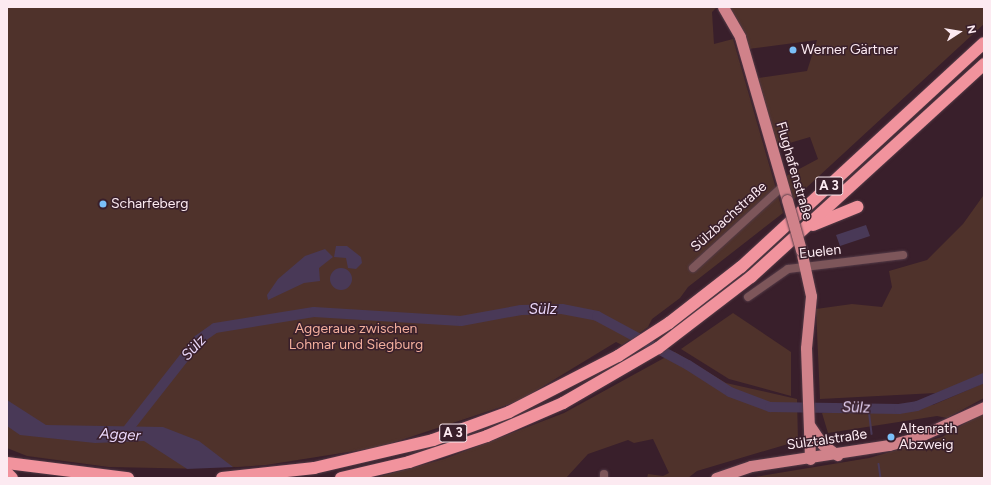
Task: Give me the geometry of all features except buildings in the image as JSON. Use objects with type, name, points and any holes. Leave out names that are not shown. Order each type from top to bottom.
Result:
[{"type":"highway","name":"A 3","points":[[222,478],[275,474],[354,460],[459,431],[546,395],[618,356],[669,323],[741,267],[984,43]]},
{"type":"highway","name":"A 3","points":[[341,478],[409,462],[487,436],[563,403],[635,363],[681,333],[805,228],[984,64]]},
{"type":"highway","points":[[805,228],[857,207]]},
{"type":"highway","points":[[7,463],[128,478]]},
{"type":"highway","points":[[7,473],[9,478]]},
{"type":"main road","name":"Flughafenstraße","points":[[723,7],[740,37],[806,266],[811,296],[806,348],[807,404],[809,421]]},
{"type":"main road","name":"Sülztalstraße","points":[[716,478],[751,466],[838,455],[916,438],[984,407]]},
{"type":"main road","points":[[809,421],[822,444],[838,455]]},
{"type":"main road","points":[[809,421],[810,458]]},
{"type":"street","name":"Sülzbachstraße","points":[[693,268],[783,186]]},
{"type":"street","name":"Euelen","points":[[748,298],[780,272],[806,266],[903,255]]},
{"type":"green space","name":"Aggeraue zwischen Lohmar und Siegburg","points":[[7,7],[717,7],[712,12],[714,44],[733,39],[783,213],[688,287],[680,298],[652,319],[648,327],[622,345],[616,342],[519,401],[380,447],[266,465],[208,469],[109,467],[27,456],[7,448]]},
{"type":"green space","points":[[728,7],[984,7],[984,24],[793,200],[786,176],[818,159],[810,137],[776,147],[758,78],[807,71],[817,40],[748,49],[739,24]]},
{"type":"green space","points":[[983,196],[984,374],[936,393],[820,399],[816,309],[852,304],[882,307],[892,287],[889,271],[927,260],[963,224]]},
{"type":"green space","points":[[733,313],[791,352],[791,396],[729,379],[681,349]]},
{"type":"green space","points":[[675,352],[726,383],[797,399],[798,441],[697,471],[688,478],[647,478],[648,474],[663,476],[669,473],[653,439],[634,443],[628,440],[588,454],[566,478],[374,478],[444,459],[564,413]]},
{"type":"green space","points":[[984,383],[984,398],[947,418],[937,416],[828,433],[822,413],[933,405]]},
{"type":"green space","points":[[984,412],[984,478],[749,478],[869,458],[942,437]]},
{"type":"water","points":[[866,225],[870,236],[840,246],[836,235]]},
{"type":"water","points":[[336,246],[347,246],[361,257],[362,263],[356,269],[348,268],[346,258],[334,257]]},
{"type":"water","points":[[325,249],[333,257],[319,268],[320,281],[304,283],[268,300],[267,295],[278,279],[305,256]]},
{"type":"water","points":[[341,268],[349,271],[352,279],[349,287],[341,290],[333,287],[330,279],[333,271]]},
{"type":"water","name":"Agger","points":[[7,400],[46,425],[163,427],[199,441],[233,467],[240,478],[201,478],[144,441],[95,443],[20,435],[7,426]]},
{"type":"pier","points":[[235,467],[242,478],[198,478],[186,469]]},
{"type":"waterway","name":"Sülz","points":[[125,433],[198,340],[215,328],[314,312],[461,321],[521,310],[562,309],[597,316],[688,365],[730,392],[770,407],[899,409],[917,406],[984,378]]},
{"type":"waterway","points":[[869,409],[872,434]]},
{"type":"waterway","points":[[879,464],[881,478]]},
{"type":"place","name":"Werner Gärtner","points":[[793,50]]},
{"type":"place","name":"Scharfeberg","points":[[103,204]]},
{"type":"place","name":"Altenrath Abzweig","points":[[891,437]]}]
